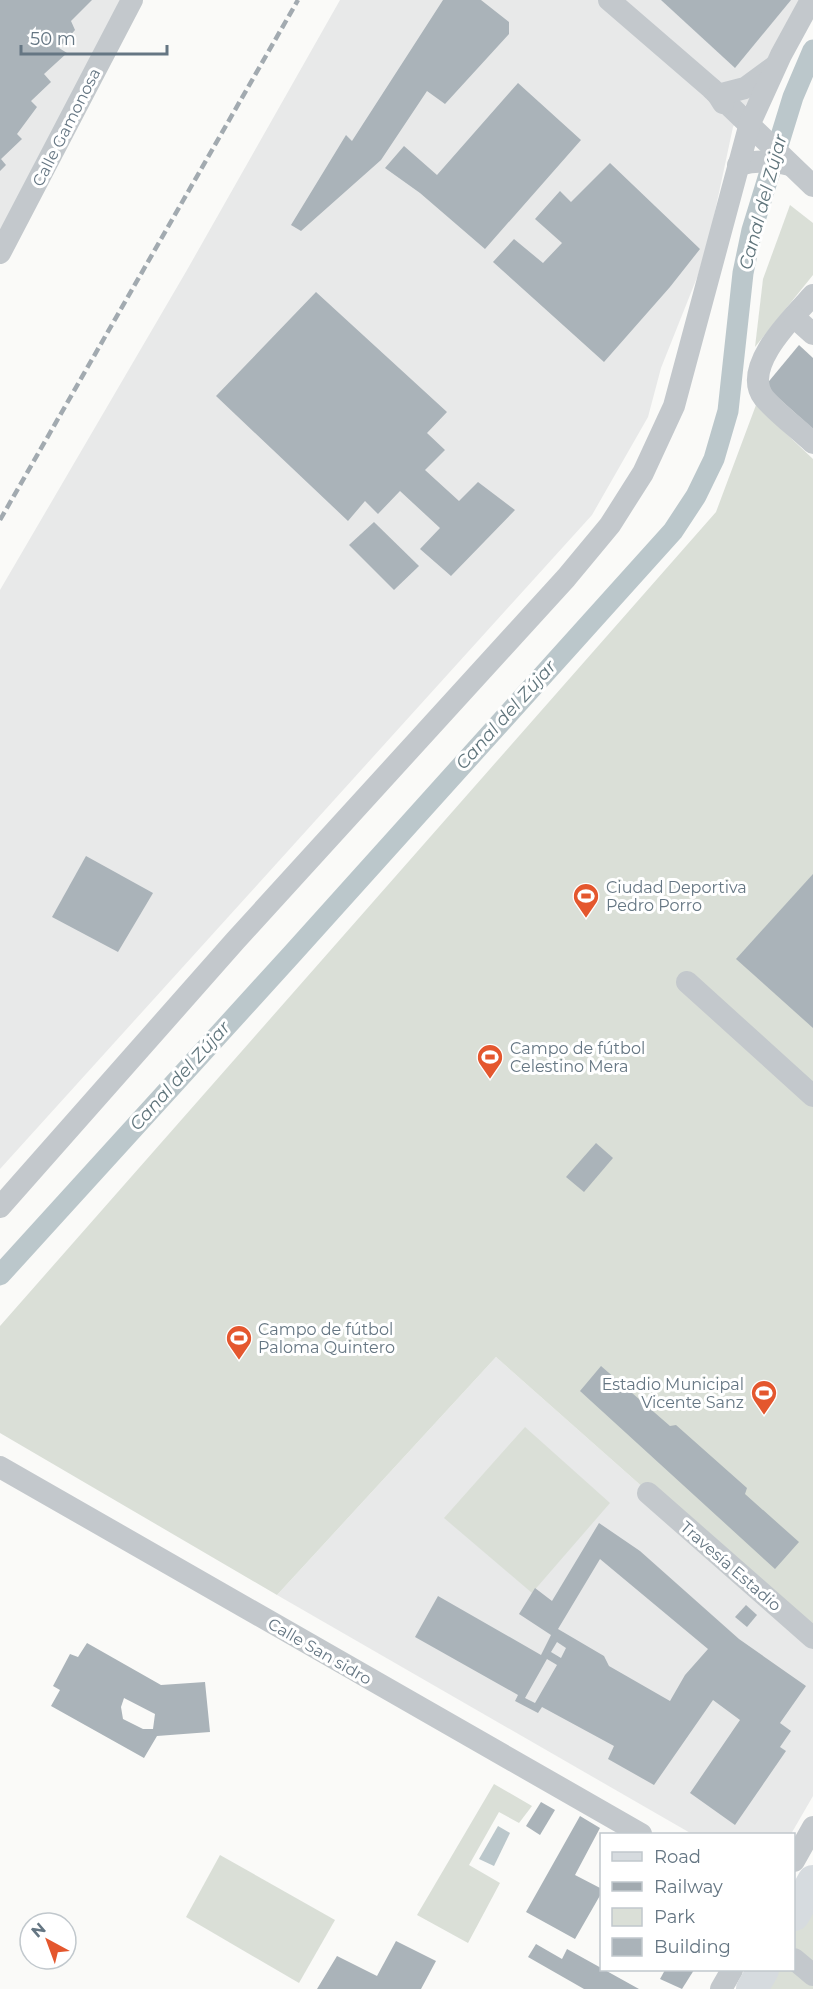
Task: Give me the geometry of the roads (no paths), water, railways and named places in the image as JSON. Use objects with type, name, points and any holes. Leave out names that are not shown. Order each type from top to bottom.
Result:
[{"type":"main road","points":[[795,1913],[813,1881]]},
{"type":"main road","points":[[752,1989],[762,1971]]},
{"type":"street","name":"Calle Gamonosa","points":[[0,253],[132,0]]},
{"type":"street","points":[[609,0],[718,94],[750,142],[799,173]]},
{"type":"street","points":[[0,1207],[235,941],[566,578],[610,525],[643,473],[674,406],[720,239],[750,142],[776,65],[811,0]]},
{"type":"street","points":[[718,94],[745,88],[776,65]]},
{"type":"street","points":[[750,142],[799,173]]},
{"type":"street","points":[[813,295],[772,342],[762,364],[758,384],[764,397],[813,442]]},
{"type":"street","points":[[794,317],[813,334]]},
{"type":"street","points":[[687,982],[813,1096]]},
{"type":"street","name":"Calle San sidro","points":[[1,1470],[639,1833]]},
{"type":"street","name":"Travesía Estadio","points":[[648,1493],[813,1638]]},
{"type":"street","points":[[795,1859],[813,1827]]},
{"type":"street","points":[[795,1960],[813,1975]]},
{"type":"street","points":[[721,1989],[731,1971]]},
{"type":"waterway","name":"Canal del Zújar","points":[[0,1275],[673,531],[696,496],[714,459],[728,411],[743,273],[752,230],[793,97],[813,50]]},
{"type":"railway","points":[[0,520],[298,0]]},
{"type":"place","name":"Ciudad Deportiva Pedro Porro","points":[[586,919]]},
{"type":"place","name":"Campo de fútbol Celestino Mera","points":[[490,1080]]},
{"type":"place","name":"Campo de fútbol Paloma Quintero","points":[[239,1361]]},
{"type":"place","name":"Estadio Municipal Vicente Sanz","points":[[764,1416]]}]
